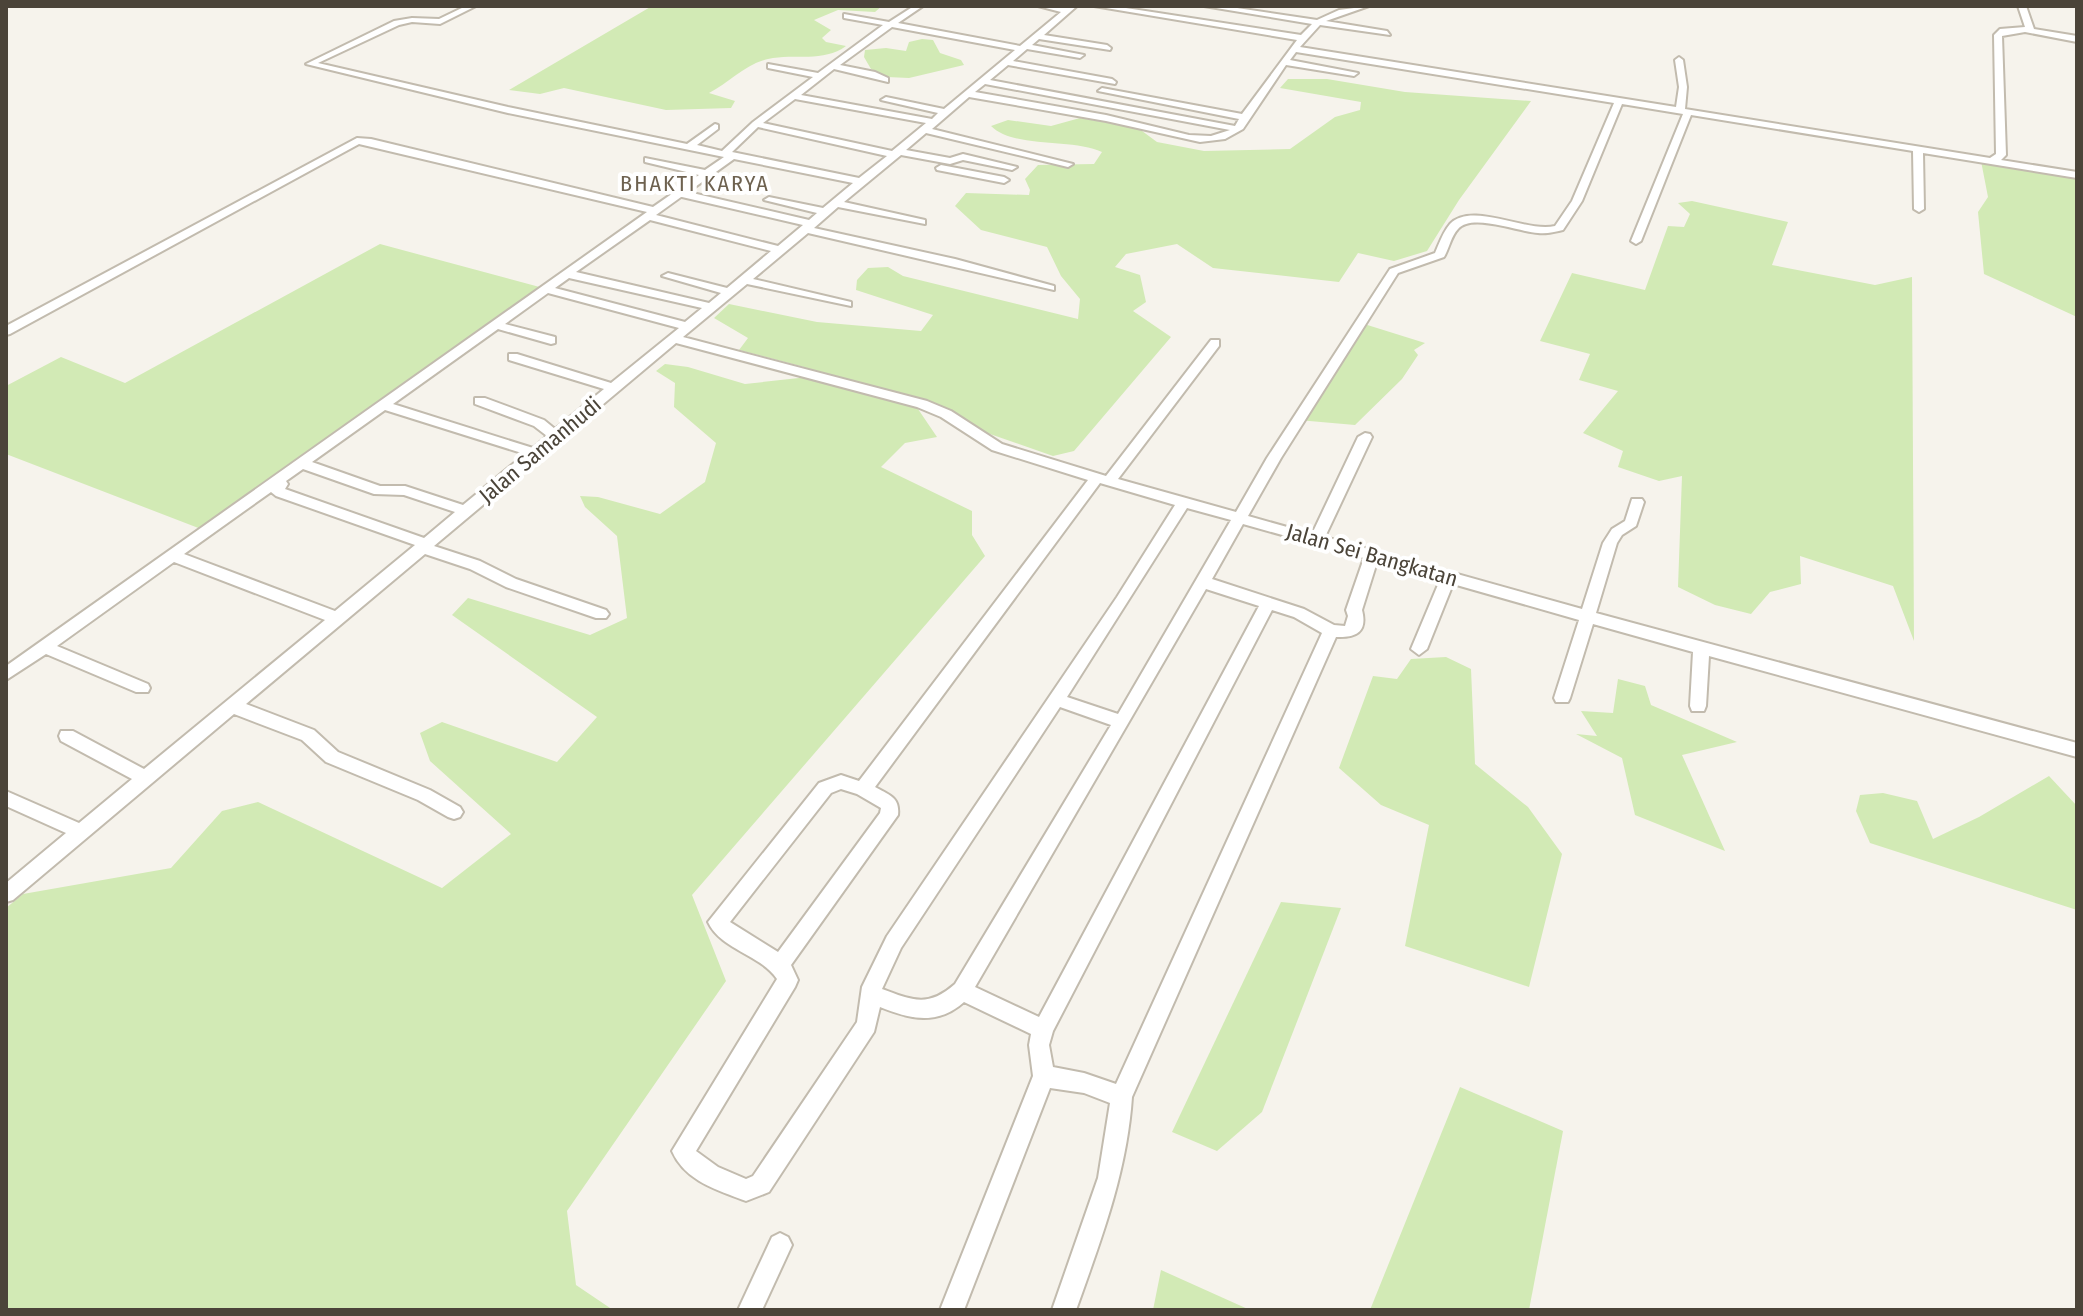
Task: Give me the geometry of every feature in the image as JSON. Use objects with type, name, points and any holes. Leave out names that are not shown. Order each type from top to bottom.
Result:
[{"type":"street","points":[[472,6],[440,22],[412,20],[397,23],[310,64],[508,110],[862,182]]},
{"type":"street","points":[[6,674],[682,194],[708,174],[756,124],[832,66],[919,6]]},
{"type":"street","points":[[1042,6],[1070,8]]},
{"type":"street","points":[[1098,6],[1303,38]]},
{"type":"street","points":[[1208,6],[1387,33]]},
{"type":"street","points":[[980,83],[1202,139],[1226,136],[1237,129],[1294,49],[1319,23],[1328,16],[1365,6]]},
{"type":"street","points":[[2022,6],[2031,28],[2029,31]]},
{"type":"street","name":"Jalan Samanhudi","points":[[6,894],[1070,8]]},
{"type":"street","points":[[847,16],[1023,48],[1080,55]]},
{"type":"street","points":[[977,29],[1052,60]]},
{"type":"street","points":[[1994,160],[2001,155],[1998,35],[2003,31],[2029,31],[2077,39]]},
{"type":"street","points":[[1023,48],[1107,48]]},
{"type":"street","points":[[1023,48],[1112,82]]},
{"type":"street","points":[[1294,49],[1387,69],[1619,101],[2077,175]]},
{"type":"street","points":[[1636,241],[1684,111],[1679,60]]},
{"type":"street","points":[[1286,62],[1354,73]]},
{"type":"street","points":[[771,66],[820,76]]},
{"type":"street","points":[[832,66],[872,74],[885,80]]},
{"type":"street","points":[[775,77],[810,84]]},
{"type":"street","points":[[980,83],[1046,100]]},
{"type":"street","points":[[980,83],[1244,117]]},
{"type":"street","points":[[980,83],[1237,129]]},
{"type":"street","points":[[793,96],[930,126],[1068,164]]},
{"type":"street","points":[[886,100],[946,112]]},
{"type":"street","points":[[870,994],[929,1012],[950,1003],[962,991],[1239,518],[1394,271],[1440,255],[1454,225],[1468,219],[1546,232],[1559,228],[1577,201],[1619,101]]},
{"type":"street","points":[[756,124],[1004,180]]},
{"type":"street","points":[[690,146],[715,127]]},
{"type":"street","points":[[6,331],[357,141],[652,213],[781,250]]},
{"type":"street","points":[[1918,149],[1919,209]]},
{"type":"street","points":[[896,155],[950,161],[963,157],[1012,167]]},
{"type":"street","points":[[648,160],[708,174]]},
{"type":"street","points":[[682,194],[1050,288]]},
{"type":"street","points":[[769,200],[921,222]]},
{"type":"street","points":[[568,274],[713,307]]},
{"type":"street","points":[[668,276],[731,292]]},
{"type":"street","points":[[745,280],[847,304]]},
{"type":"street","points":[[547,289],[690,327]]},
{"type":"street","points":[[497,325],[551,340]]},
{"type":"street","name":"Jalan Sei Bangkatan","points":[[676,339],[922,404],[946,414],[997,447],[1102,480],[2077,750]]},
{"type":"street","points":[[863,789],[1102,480],[1215,343]]},
{"type":"street","points":[[513,357],[615,388]]},
{"type":"street","points":[[480,401],[539,423],[556,437]]},
{"type":"street","points":[[383,405],[536,453]]},
{"type":"street","points":[[1317,539],[1365,437]]},
{"type":"street","points":[[303,464],[379,491],[405,490],[466,511]]},
{"type":"street","points":[[277,482],[281,484],[277,490],[281,493],[475,565],[511,583],[601,614]]},
{"type":"street","points":[[779,966],[889,815],[890,804],[863,789],[841,782],[825,788],[718,922],[724,930],[753,946],[787,975],[785,989],[683,1151],[686,1158],[698,1167],[746,1190],[761,1184],[867,1025],[870,994],[894,942],[1122,601],[1184,502]]},
{"type":"street","points":[[1562,698],[1610,543],[1617,532],[1631,523],[1637,502]]},
{"type":"street","points":[[1203,582],[1299,613],[1331,631],[1351,632],[1356,616],[1354,610],[1372,555]]},
{"type":"street","points":[[174,556],[339,619]]},
{"type":"street","points":[[1419,649],[1449,576]]},
{"type":"street","points":[[952,1310],[1044,1076],[1039,1045],[1043,1029],[1268,603]]},
{"type":"street","points":[[1064,1310],[1097,1215],[1120,1132],[1121,1096],[1331,631]]},
{"type":"street","points":[[45,647],[142,688]]},
{"type":"street","points":[[1698,706],[1701,647]]},
{"type":"street","points":[[1055,699],[1122,722]]},
{"type":"street","points":[[232,706],[308,735],[332,757],[424,795],[454,812]]},
{"type":"street","points":[[67,736],[146,778]]},
{"type":"street","points":[[6,798],[81,832]]},
{"type":"street","points":[[962,991],[1043,1029]]},
{"type":"street","points":[[1044,1076],[1084,1083],[1121,1096]]},
{"type":"street","points":[[750,1310],[780,1245]]},
{"type":"green space","points":[[652,6],[882,6],[875,12],[838,10],[814,20],[831,30],[822,38],[826,42],[846,46],[837,51],[818,56],[778,57],[760,61],[709,93],[735,101],[731,108],[666,110],[564,88],[540,94],[509,90]]},
{"type":"green space","points":[[933,40],[940,53],[961,60],[964,65],[909,78],[887,77],[871,69],[864,57],[865,50],[886,48],[906,51],[909,42]]},
{"type":"green space","points":[[1288,79],[1327,79],[1405,92],[1531,101],[1459,200],[1427,251],[1394,261],[1358,253],[1339,282],[1213,268],[1177,244],[1126,254],[1115,267],[1140,275],[1146,302],[1133,311],[1171,337],[1074,451],[1053,456],[918,409],[937,437],[905,443],[881,467],[972,511],[972,535],[985,556],[692,895],[726,981],[567,1211],[576,1285],[613,1310],[6,1310],[6,908],[23,894],[171,868],[222,811],[258,802],[442,888],[511,834],[430,761],[420,733],[442,722],[557,762],[597,717],[452,615],[468,598],[590,635],[627,618],[617,536],[585,507],[580,496],[598,497],[660,514],[705,482],[716,443],[674,407],[675,383],[656,371],[665,364],[688,367],[745,384],[799,378],[804,367],[739,350],[748,338],[714,318],[729,304],[817,322],[921,331],[933,315],[856,290],[857,280],[868,268],[888,267],[903,276],[1078,319],[1080,299],[1061,276],[1047,247],[981,230],[955,206],[966,193],[1029,195],[1025,179],[1038,165],[1094,164],[1102,152],[1075,145],[1014,138],[991,126],[1008,120],[1051,126],[1080,118],[1138,128],[1157,142],[1204,151],[1290,149],[1335,117],[1360,110],[1361,102],[1280,88]]},
{"type":"green space","points":[[1981,161],[2077,177],[2077,317],[1984,274],[1978,212],[1988,197]]},
{"type":"green space","points":[[1692,201],[1788,222],[1772,265],[1875,285],[1912,277],[1914,641],[1893,586],[1800,556],[1801,584],[1770,592],[1751,614],[1715,605],[1678,587],[1682,476],[1659,481],[1618,467],[1623,451],[1583,433],[1618,391],[1579,380],[1590,354],[1540,341],[1572,273],[1645,290],[1668,226],[1684,227],[1690,214],[1678,203]]},
{"type":"green space","points":[[380,244],[547,289],[201,529],[6,454],[6,386],[61,357],[125,383]]},
{"type":"green space","points":[[1361,323],[1425,343],[1414,350],[1418,355],[1402,379],[1355,425],[1298,420]]},
{"type":"green space","points":[[1446,657],[1471,669],[1475,764],[1528,807],[1562,854],[1529,987],[1405,946],[1429,825],[1381,805],[1339,768],[1373,676],[1397,679],[1411,659]]},
{"type":"green space","points":[[1618,679],[1645,686],[1651,705],[1737,742],[1682,755],[1725,851],[1635,815],[1622,758],[1576,734],[1597,736],[1581,711],[1613,713]]},
{"type":"green space","points":[[2049,776],[2077,806],[2077,910],[1870,843],[1856,811],[1860,795],[1883,793],[1917,801],[1933,839],[1979,817]]},
{"type":"green space","points":[[1281,902],[1341,908],[1262,1112],[1217,1151],[1172,1132]]},
{"type":"green space","points":[[1460,1087],[1563,1131],[1529,1310],[1370,1310]]},
{"type":"green space","points":[[1161,1270],[1250,1310],[1153,1310]]},
{"type":"district","name":"BHAKTI KARYA","points":[[695,183]]}]
